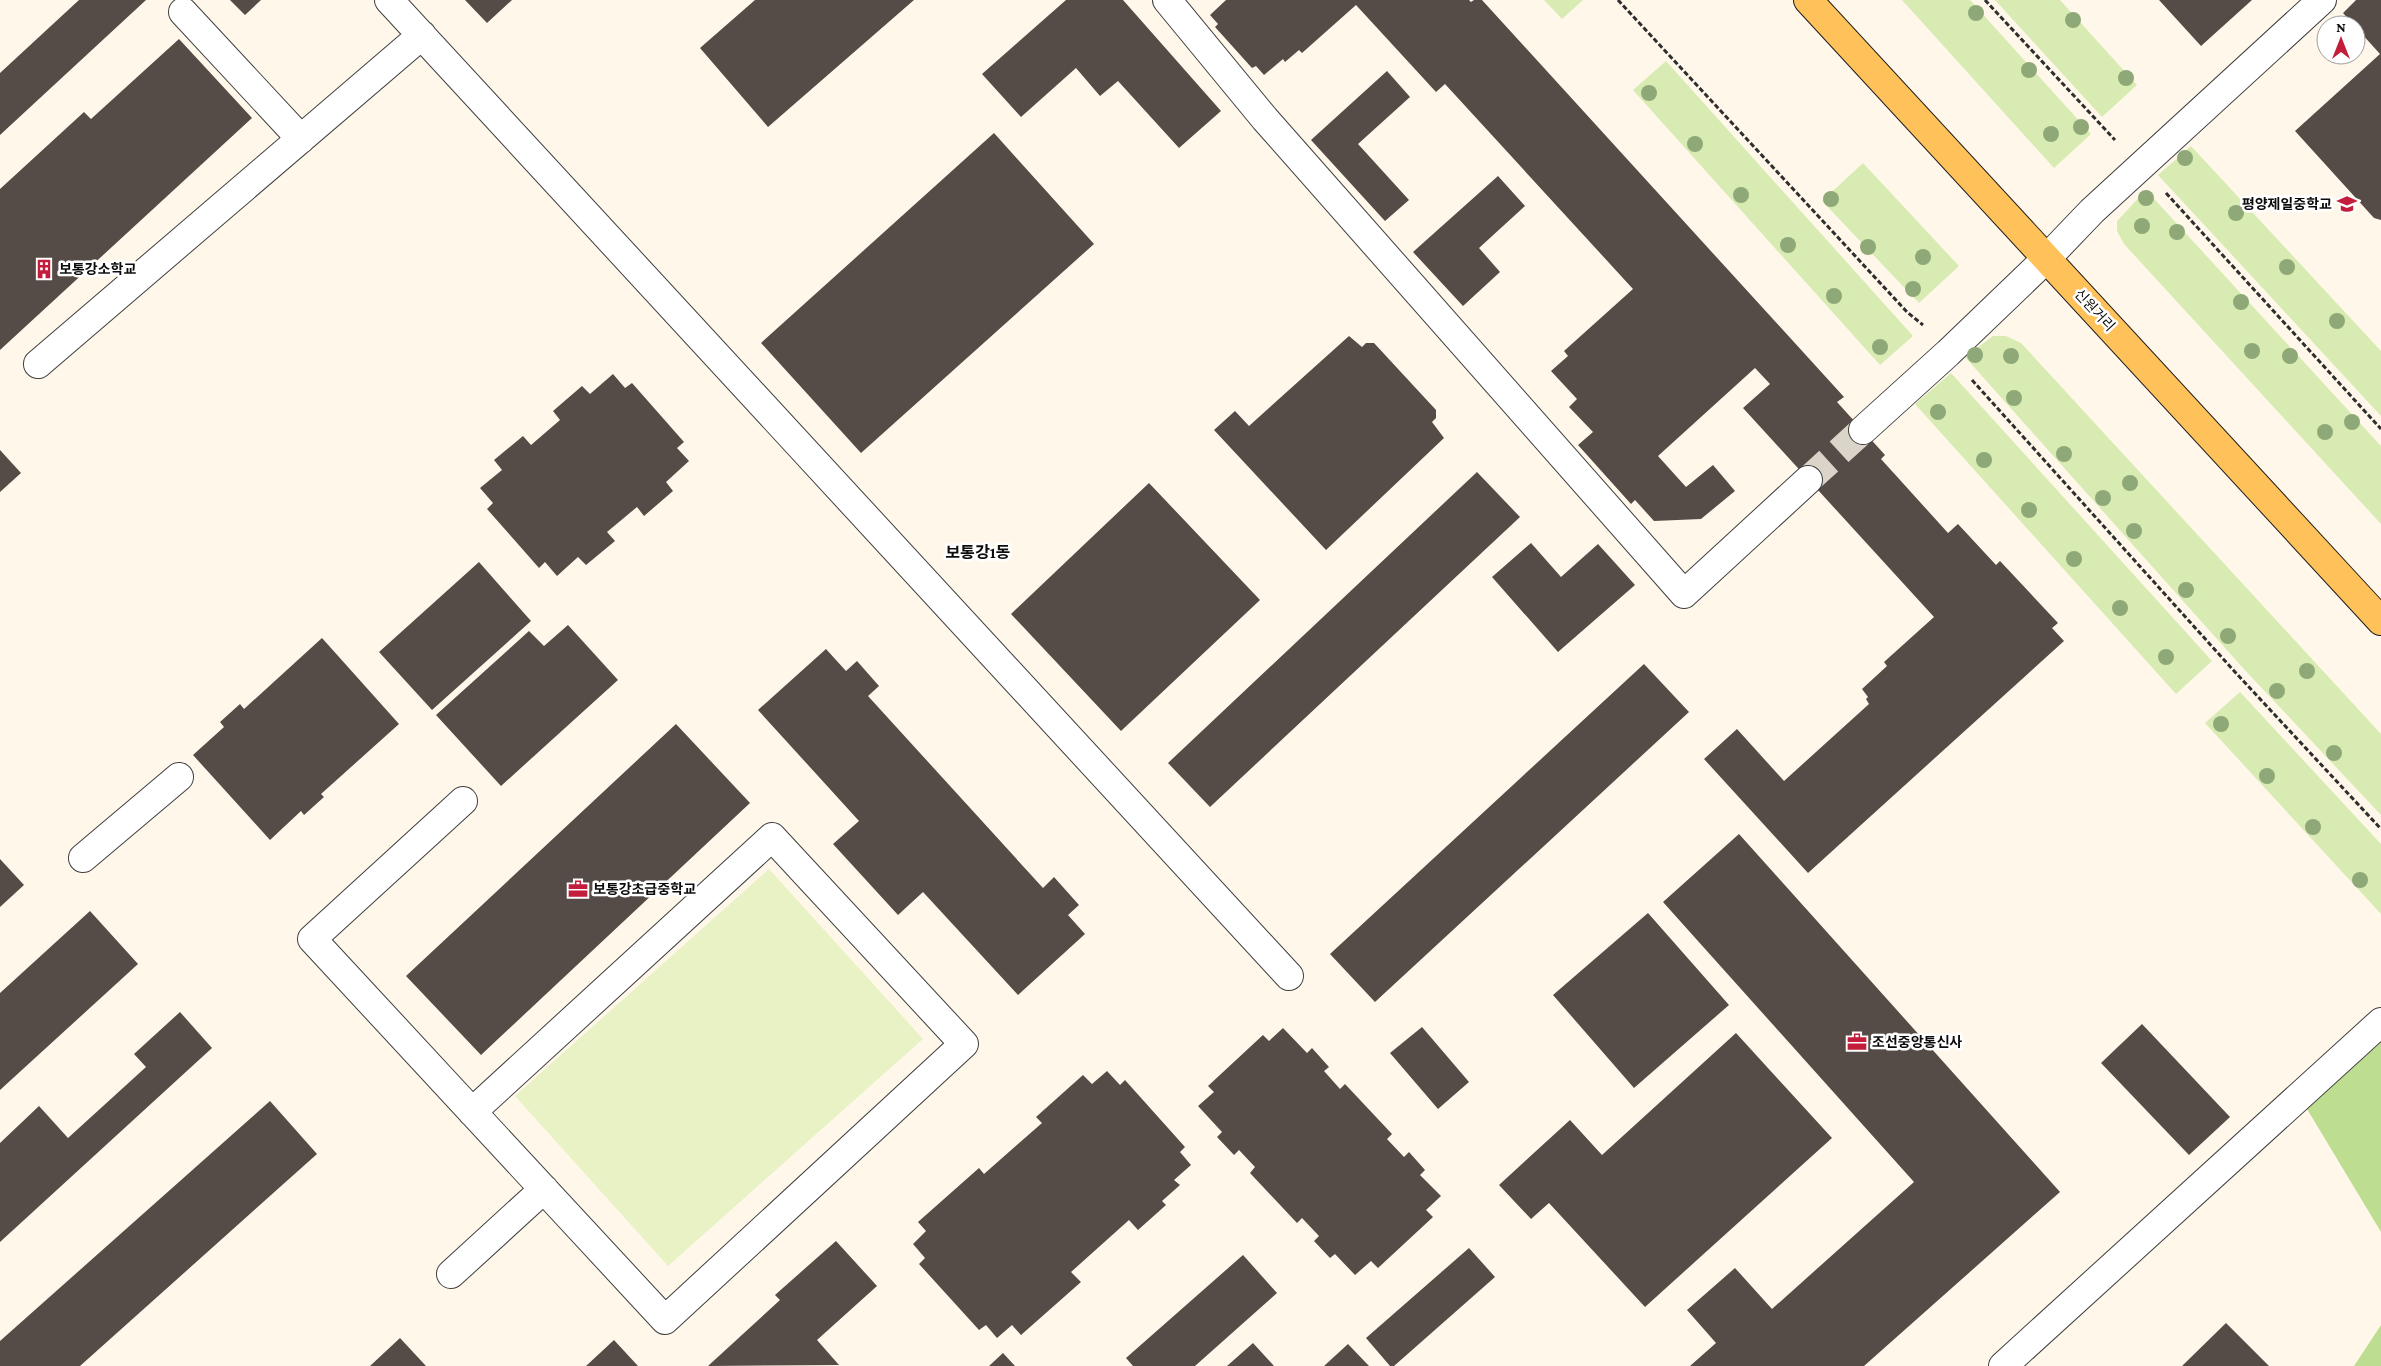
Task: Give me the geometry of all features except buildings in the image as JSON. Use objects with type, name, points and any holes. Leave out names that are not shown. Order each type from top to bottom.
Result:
[{"type":"main road","name":"신원거리","points":[[1808,0],[2381,621]]},
{"type":"street","points":[[388,0],[1289,976]]},
{"type":"street","points":[[1167,0],[1265,120],[1684,594],[1808,480]]},
{"type":"street","points":[[1863,430],[1948,354],[2048,258],[2092,211],[2322,0]]},
{"type":"street","points":[[183,12],[301,139]]},
{"type":"street","points":[[38,364],[422,36]]},
{"type":"street","points":[[83,858],[179,777]]},
{"type":"street","points":[[463,801],[312,939],[472,1112],[544,1189],[665,1320],[964,1044],[772,837],[472,1112]]},
{"type":"street","points":[[2003,1366],[2381,1022]]},
{"type":"street","points":[[451,1274],[544,1189]]},
{"type":"path","points":[[1618,0],[1907,312],[1926,328],[2234,672],[2381,829]]},
{"type":"path","points":[[1985,0],[2098,124],[2142,165],[2381,429]]},
{"type":"green space","points":[[1544,0],[1583,0],[1562,19]]},
{"type":"green space","points":[[1902,0],[1970,0],[2091,134],[2054,168]]},
{"type":"green space","points":[[1995,0],[2060,0],[2137,85],[2102,117]]},
{"type":"green space","points":[[1666,61],[1913,336],[1880,365],[1633,90]]},
{"type":"green space","points":[[2191,146],[2381,351],[2381,416],[2158,175]]},
{"type":"green space","points":[[1863,163],[1959,266],[1919,303],[1822,201]]},
{"type":"green space","points":[[2146,190],[2381,446],[2381,524],[2124,244],[2117,231],[2117,221]]},
{"type":"green space","points":[[1993,336],[2006,336],[2021,343],[2381,734],[2381,815],[2242,667],[1965,357]]},
{"type":"green space","points":[[1951,373],[2212,661],[2176,694],[1915,404]]},
{"type":"green space","points":[[2240,692],[2381,844],[2381,914],[2205,723]]},
{"type":"green space","points":[[769,869],[923,1039],[668,1266],[515,1096]]},
{"type":"green space","points":[[2381,1040],[2381,1232],[2307,1109]]},
{"type":"green space","points":[[2381,1325],[2381,1366],[2354,1366]]},
{"type":"tunnel","points":[[1808,480],[1863,430]]},
{"type":"place","name":"평양제일중학교","points":[[2347,204]]},
{"type":"place","name":"보통강소학교","points":[[44,269]]},
{"type":"place","name":"보통강초급중학교","points":[[578,889]]},
{"type":"place","name":"조선중앙통신사","points":[[1857,1042]]},
{"type":"district","name":"보통강1동","points":[[978,552]]}]
